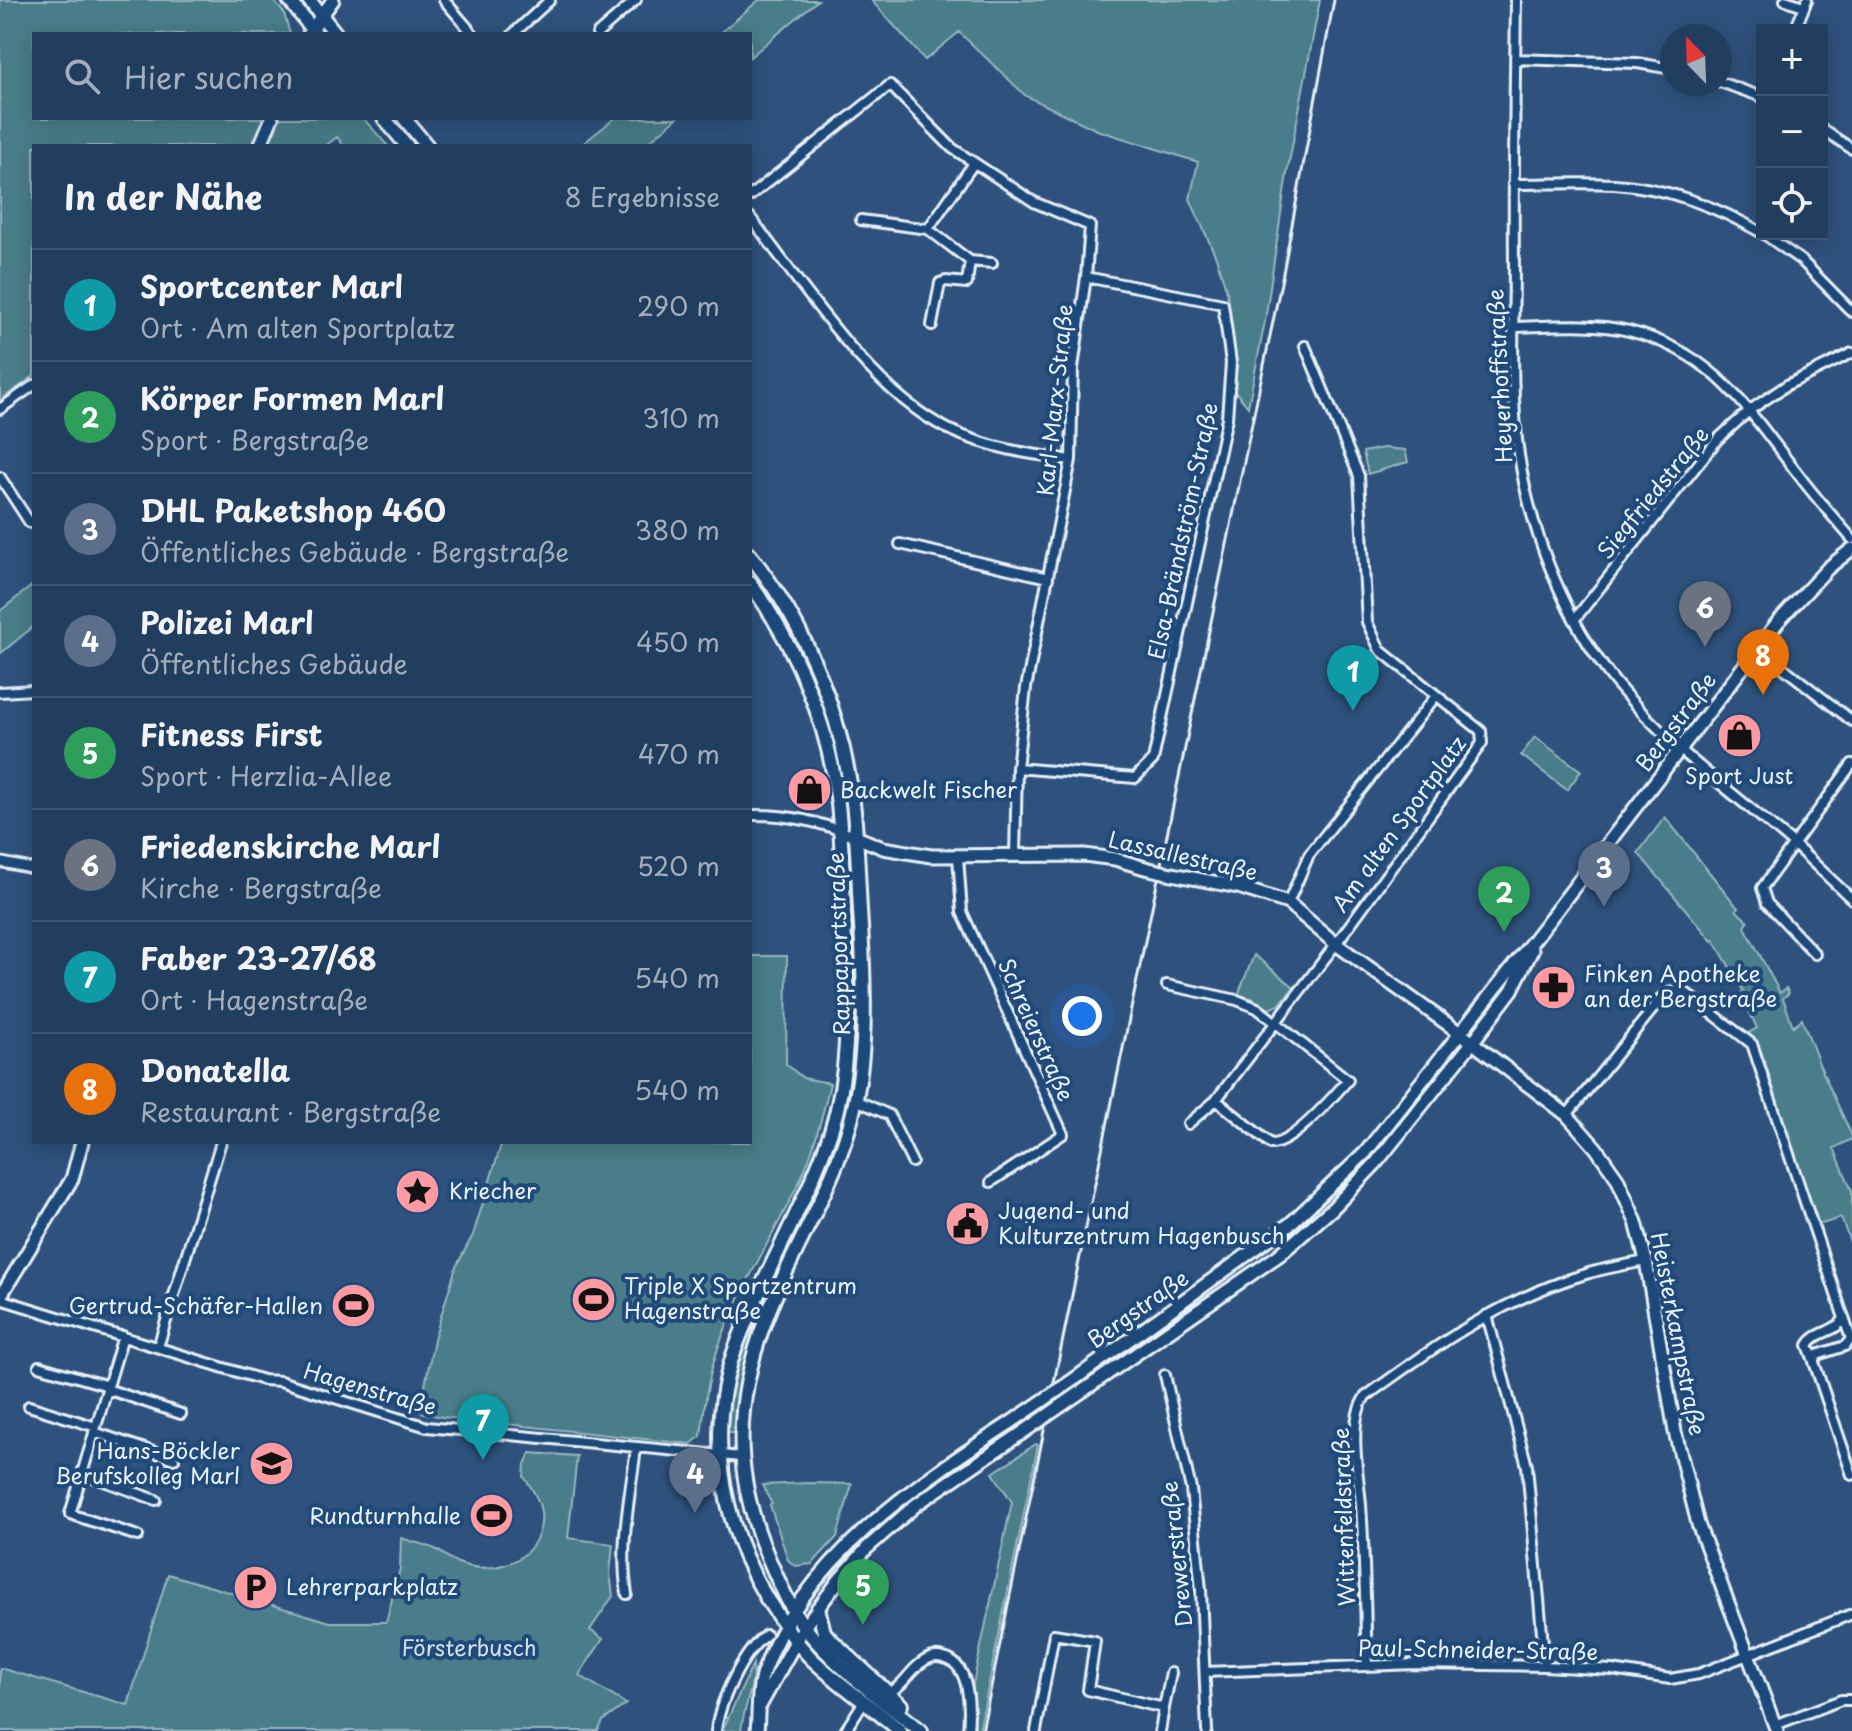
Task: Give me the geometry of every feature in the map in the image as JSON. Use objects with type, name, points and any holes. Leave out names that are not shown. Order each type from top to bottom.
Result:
[{"type":"main road","points":[[289,0],[312,32],[333,0]]},
{"type":"main road","points":[[309,0],[334,32]]},
{"type":"main road","points":[[261,144],[271,120]]},
{"type":"main road","points":[[386,120],[405,144]]},
{"type":"main road","points":[[406,120],[425,144]]},
{"type":"main road","name":"Bergstraße","points":[[757,1731],[763,1673],[784,1628],[794,1611],[856,1538],[908,1492],[1076,1378],[1257,1249],[1301,1215],[1365,1153],[1758,648],[1804,592],[1852,549]]},
{"type":"main road","name":"Rappaportstraße","points":[[752,558],[804,640],[837,722],[853,806],[864,991],[861,1066],[856,1100],[837,1161],[764,1324],[745,1395],[741,1457],[743,1483],[757,1531],[804,1627],[821,1646],[883,1695]]},
{"type":"main road","name":"Rappaportstraße","points":[[752,586],[791,649],[816,707],[833,780],[840,830],[848,1027],[844,1079],[831,1130],[737,1342],[720,1408],[723,1481],[738,1540],[753,1574],[784,1628],[811,1658],[900,1731]]},
{"type":"main road","name":"Lassallestraße","points":[[854,836],[883,848],[931,856],[1084,855],[1115,859],[1238,887],[1288,903],[1336,944],[1460,1033]]},
{"type":"main road","name":"Bergstraße","points":[[759,1708],[804,1627],[818,1608],[867,1548],[917,1504],[1303,1237],[1376,1163],[1472,1043],[1512,990],[1543,928]]},
{"type":"main road","name":"Heisterkampstraße","points":[[1460,1033],[1567,1115],[1617,1178],[1636,1222],[1646,1261],[1675,1432],[1698,1524],[1776,1728]]},
{"type":"main road","points":[[0,1298],[72,1179],[81,1144]]},
{"type":"main road","points":[[818,1608],[824,1632],[829,1638],[921,1731]]},
{"type":"main road","points":[[883,1695],[930,1731]]},
{"type":"street","points":[[444,0],[471,32]]},
{"type":"street","points":[[515,32],[550,0]]},
{"type":"street","points":[[599,32],[636,0]]},
{"type":"street","name":"Heyerhoffstraße","points":[[1516,0],[1513,184],[1518,439],[1527,496],[1547,558],[1575,619],[1615,681],[1657,729],[1793,844],[1852,899]]},
{"type":"street","points":[[1785,0],[1806,3],[1797,24]]},
{"type":"street","points":[[1515,59],[1637,63],[1660,67]]},
{"type":"street","points":[[752,194],[890,85],[952,148],[974,163],[928,229]]},
{"type":"street","points":[[1732,86],[1759,96]]},
{"type":"street","points":[[1828,133],[1852,149]]},
{"type":"street","name":"Karl-Marx-Straße","points":[[974,163],[1034,202],[1090,226],[1073,368],[1071,460],[1026,688],[1017,768],[1015,855]]},
{"type":"street","points":[[1513,184],[1616,184],[1677,195],[1756,231]]},
{"type":"street","points":[[752,220],[854,351],[897,395],[947,429],[1007,451],[1071,460]]},
{"type":"street","points":[[861,220],[928,229],[970,261],[992,263]]},
{"type":"street","points":[[1772,240],[1802,261],[1852,312]]},
{"type":"street","points":[[932,325],[940,283],[967,283],[970,261]]},
{"type":"street","name":"Elsa-Brändström-Straße","points":[[1017,768],[1135,778],[1153,760],[1227,418],[1231,363],[1223,304],[1086,277]]},
{"type":"street","points":[[1514,327],[1586,325],[1627,331],[1686,353],[1716,374],[1750,410],[1852,539]]},
{"type":"street","name":"Am alten Sportplatz","points":[[1188,1124],[1216,1100],[1336,944],[1482,743],[1481,731],[1380,650],[1367,622],[1359,476],[1305,346]]},
{"type":"street","name":"Siegfriedstraße","points":[[1575,619],[1718,439],[1750,410],[1787,385],[1852,353]]},
{"type":"street","points":[[0,409],[32,386]]},
{"type":"street","points":[[0,477],[30,523]]},
{"type":"street","points":[[900,544],[1048,578]]},
{"type":"street","points":[[1758,648],[1852,721]]},
{"type":"street","points":[[0,692],[32,690]]},
{"type":"street","name":"Am alten Sportplatz","points":[[1288,903],[1309,855],[1436,696]]},
{"type":"street","points":[[1815,954],[1767,903],[1762,888],[1852,764]]},
{"type":"street","points":[[752,815],[825,824],[854,836]]},
{"type":"street","name":"Schreierstraße","points":[[958,857],[962,912],[1063,1134],[991,1182]]},
{"type":"street","points":[[0,862],[32,869]]},
{"type":"street","points":[[1167,985],[1237,1000],[1257,1008],[1348,1080],[1291,1137],[1279,1145],[1271,1144],[1216,1100]]},
{"type":"street","points":[[1567,1115],[1665,994],[1675,991],[1686,993],[1752,1044],[1851,1339],[1845,1346],[1817,1355],[1814,1362]]},
{"type":"street","points":[[856,1100],[889,1115],[912,1162]]},
{"type":"street","points":[[158,1347],[220,1144]]},
{"type":"street","name":"Wittenfeldstraße","points":[[1367,1665],[1356,1448],[1359,1405],[1365,1397],[1425,1354],[1487,1315],[1530,1294],[1587,1273],[1646,1261]]},
{"type":"street","name":"Hagenstraße","points":[[0,1298],[263,1380],[280,1381],[427,1427],[741,1457]]},
{"type":"street","points":[[1487,1315],[1527,1466],[1545,1666]]},
{"type":"street","points":[[1844,1319],[1837,1328],[1812,1339],[1808,1345],[1852,1475]]},
{"type":"street","points":[[123,1336],[70,1514],[138,1536]]},
{"type":"street","points":[[39,1366],[181,1414]]},
{"type":"street","name":"Drewerstraße","points":[[1165,1375],[1191,1489],[1201,1590],[1207,1731]]},
{"type":"street","points":[[29,1406],[174,1459]]},
{"type":"street","points":[[627,1594],[622,1568],[623,1550],[636,1448]]},
{"type":"street","points":[[82,1473],[156,1500]]},
{"type":"street","name":"Paul-Schneider-Straße","points":[[1205,1672],[1367,1665],[1545,1666],[1612,1670],[1670,1679],[1699,1674],[1852,1614]]},
{"type":"street","points":[[1036,1731],[1054,1634],[1095,1641],[1088,1690],[1164,1708]]},
{"type":"street","points":[[716,1731],[722,1703],[752,1644],[766,1635]]},
{"type":"street","points":[[883,1695],[898,1689],[926,1660],[941,1657],[950,1660],[964,1677],[968,1731]]},
{"type":"street","points":[[1160,1731],[1171,1673]]},
{"type":"street","points":[[1776,1728],[1841,1700],[1852,1700]]},
{"type":"street","points":[[845,1731],[863,1703]]},
{"type":"green space","points":[[0,0],[273,0],[284,13],[289,32],[32,32],[32,120],[365,120],[386,144],[342,144],[337,137],[328,144],[32,144],[32,377],[0,400]]},
{"type":"green space","points":[[759,0],[818,0],[752,55],[752,32],[721,32]]},
{"type":"green space","points":[[871,0],[1320,0],[1248,407],[1234,390],[1235,358],[1227,292],[1216,257],[1190,199],[1198,162],[1097,130],[1026,96],[959,32],[925,60]]},
{"type":"green space","points":[[612,120],[675,120],[646,144],[582,144]]},
{"type":"green space","points":[[1383,448],[1405,450],[1408,462],[1368,474],[1363,452]]},
{"type":"green space","points":[[32,586],[32,628],[0,654],[0,611]]},
{"type":"green space","points":[[1535,737],[1581,771],[1567,790],[1521,755]]},
{"type":"green space","points":[[1665,817],[1748,922],[1745,927],[1780,993],[1786,988],[1789,993],[1783,998],[1793,1026],[1802,1019],[1852,1136],[1852,1139],[1834,1148],[1852,1191],[1852,1247],[1841,1218],[1818,1225],[1760,1048],[1748,1033],[1757,1028],[1741,994],[1743,990],[1714,940],[1638,853]]},
{"type":"green space","points":[[849,873],[858,1035],[853,1085],[835,1150],[765,1305],[736,1433],[726,1433],[731,1386],[740,1349],[846,1092],[853,1025]]},
{"type":"green space","points":[[1254,955],[1294,987],[1279,1005],[1269,1009],[1252,998],[1238,995]]},
{"type":"green space","name":"Triple X Sportzentrum Hagenstraße","points":[[752,956],[787,956],[786,1064],[803,1078],[830,1083],[815,1142],[802,1176],[742,1292],[721,1340],[709,1382],[701,1436],[691,1444],[420,1412],[434,1339],[456,1267],[473,1235],[501,1144],[752,1144]]},
{"type":"green space","points":[[1036,1444],[979,1731],[975,1731],[972,1688],[1012,1502],[993,1473]]},
{"type":"green space","name":"Försterbusch","points":[[530,1453],[577,1456],[568,1538],[613,1544],[610,1573],[613,1596],[590,1630],[603,1639],[579,1675],[626,1704],[603,1721],[598,1731],[0,1731],[0,1668],[128,1705],[168,1574],[330,1622],[386,1622],[400,1569],[401,1538],[433,1548],[455,1562],[469,1566],[493,1567],[515,1560],[532,1546],[541,1527],[539,1504],[524,1477]]},
{"type":"green space","points":[[852,1484],[837,1537],[812,1564],[795,1566],[788,1560],[772,1504],[762,1485]]},
{"type":"green space","points":[[753,1664],[741,1731],[722,1731]]},
{"type":"railway","points":[[982,1731],[1283,273],[1334,0]]},
{"type":"place","name":"Friedenskirche Marl","points":[[1705,647]]},
{"type":"place","name":"Donatella","points":[[1763,695]]},
{"type":"place","name":"Sportcenter Marl","points":[[1353,711]]},
{"type":"place","name":"Sport Just","points":[[1739,735]]},
{"type":"place","name":"Backwelt Fischer","points":[[809,790]]},
{"type":"place","name":"DHL Paketshop 460","points":[[1604,907]]},
{"type":"place","name":"Körper Formen Marl","points":[[1504,932]]},
{"type":"place","name":"Finken Apotheke an der Bergstraße","points":[[1553,987]]},
{"type":"place","name":"Kriecher","points":[[418,1191]]},
{"type":"place","name":"Jugend- und Kulturzentrum Hagenbusch","points":[[967,1224]]},
{"type":"place","name":"Triple X Sportzentrum Hagenstraße","points":[[593,1299]]},
{"type":"place","name":"Gertrud-Schäfer-Hallen","points":[[354,1306]]},
{"type":"place","name":"Faber 23-27/68","points":[[483,1460]]},
{"type":"place","name":"Hans-Böckler Berufskolleg Marl","points":[[271,1464]]},
{"type":"place","name":"Polizei Marl","points":[[695,1513]]},
{"type":"place","name":"Rundturnhalle","points":[[492,1516]]},
{"type":"place","name":"Lehrerparkplatz","points":[[255,1587]]},
{"type":"place","name":"Fitness First","points":[[863,1625]]}]
